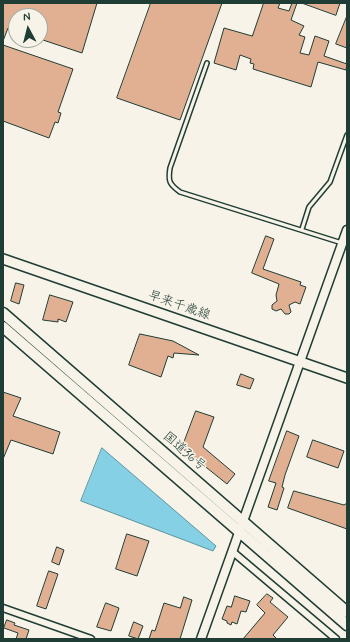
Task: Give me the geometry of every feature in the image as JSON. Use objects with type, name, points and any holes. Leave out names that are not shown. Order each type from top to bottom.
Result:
[{"type":"highway","name":"国道36号","points":[[3,313],[347,612]]},
{"type":"highway","name":"国道36号","points":[[3,327],[347,625]]},
{"type":"main road","name":"早来千歳線","points":[[3,259],[347,378]]},
{"type":"street","points":[[201,639],[347,230]]},
{"type":"street","points":[[233,552],[336,639]]},
{"type":"street","points":[[3,608],[92,639]]},
{"type":"lane","points":[[207,63],[170,168],[168,177],[171,186],[180,192],[302,229],[342,244]]},
{"type":"lane","points":[[302,229],[309,208],[330,182],[347,135]]},
{"type":"water","points":[[102,448],[216,546],[213,551],[81,501]]},
{"type":"building","points":[[3,3],[97,3],[82,53],[48,42],[48,8],[8,8],[8,28],[3,41]]},
{"type":"building","points":[[151,3],[222,3],[180,120],[117,98]]},
{"type":"building","points":[[264,3],[280,3],[278,8],[289,11],[292,3],[297,3],[291,20],[304,26],[299,35],[305,37],[300,53],[309,55],[315,36],[329,41],[324,56],[347,64],[346,70],[318,62],[311,87],[253,69],[254,64],[250,63],[251,59],[240,55],[236,70],[214,63],[224,28],[252,36]]},
{"type":"building","points":[[302,3],[340,3],[336,15]]},
{"type":"building","points":[[347,16],[347,48],[336,44]]},
{"type":"building","points":[[3,45],[8,48],[73,69],[58,112],[61,113],[58,123],[55,122],[49,138],[3,121]]},
{"type":"building","points":[[266,236],[274,239],[263,269],[301,282],[300,285],[306,287],[300,304],[295,302],[289,305],[291,312],[289,314],[285,314],[281,309],[276,311],[272,309],[272,305],[277,301],[276,295],[279,284],[252,273]]},
{"type":"building","points":[[16,283],[24,285],[19,304],[11,301]]},
{"type":"building","points":[[50,295],[73,302],[66,322],[58,319],[58,322],[43,320]]},
{"type":"building","points":[[140,334],[173,341],[199,355],[174,353],[173,358],[168,356],[161,377],[129,365]]},
{"type":"building","points":[[241,374],[254,379],[250,389],[237,385]]},
{"type":"building","points":[[3,392],[21,398],[13,416],[60,432],[53,454],[11,440],[3,459]]},
{"type":"building","points":[[196,411],[214,417],[203,447],[235,474],[227,484],[182,448]]},
{"type":"building","points":[[287,431],[299,436],[285,475],[282,487],[284,488],[277,510],[268,507],[276,483],[269,481]]},
{"type":"building","points":[[313,440],[344,451],[338,468],[307,457]]},
{"type":"building","points":[[294,491],[344,505],[347,503],[347,529],[288,508]]},
{"type":"building","points":[[127,534],[149,541],[137,576],[116,569]]},
{"type":"building","points":[[57,547],[64,550],[59,565],[52,562]]},
{"type":"building","points":[[49,571],[58,574],[46,609],[37,606]]},
{"type":"building","points":[[267,594],[273,598],[270,602],[288,617],[273,635],[277,639],[243,639],[265,613],[257,605]]},
{"type":"building","points":[[235,596],[250,601],[246,612],[241,611],[237,624],[232,622],[231,625],[222,619],[227,606],[231,607]]},
{"type":"building","points":[[184,597],[192,600],[180,639],[149,639],[152,630],[155,631],[164,603],[180,608]]},
{"type":"building","points":[[106,603],[119,608],[111,631],[97,627]]},
{"type":"building","points":[[7,620],[15,623],[14,625],[29,630],[26,639],[16,639],[18,633],[4,628]]},
{"type":"building","points":[[134,622],[143,626],[138,639],[129,636]]}]
